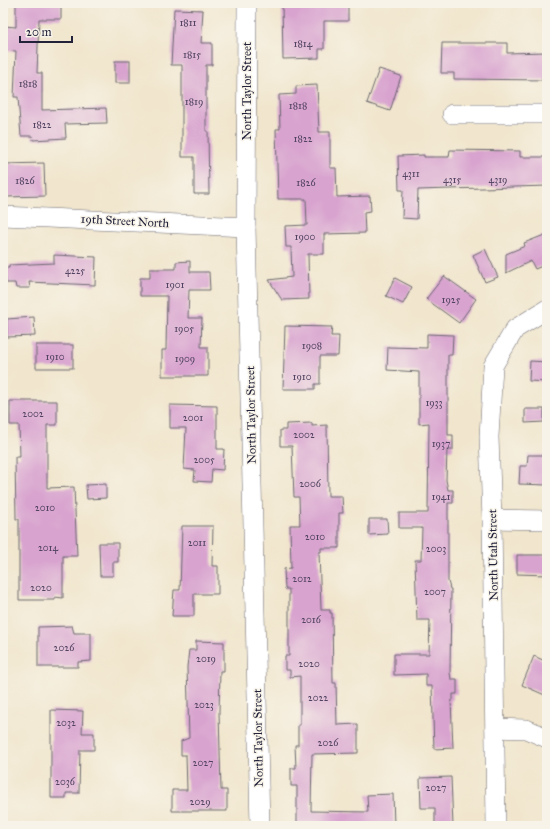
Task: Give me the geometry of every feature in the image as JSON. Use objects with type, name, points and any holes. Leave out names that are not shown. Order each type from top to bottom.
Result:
[{"type":"street","name":"North Taylor Street","points":[[247,3],[246,227],[260,826]]},
{"type":"street","points":[[452,114],[547,114]]},
{"type":"street","name":"19th Street North","points":[[3,216],[246,227]]},
{"type":"street","name":"North Utah Street","points":[[496,826],[492,519],[489,437],[492,366],[515,329],[547,309]]},
{"type":"street","points":[[492,519],[547,520]]},
{"type":"street","points":[[495,728],[526,729],[547,738]]},
{"type":"building","points":[[16,3],[61,3],[61,19],[39,19],[37,73],[42,73],[42,110],[106,108],[107,123],[65,124],[66,138],[33,140],[32,136],[21,136],[18,97],[14,97],[16,51],[3,50],[4,26],[16,27]]},
{"type":"building","points":[[282,3],[348,3],[348,21],[324,21],[324,49],[319,49],[319,58],[283,59]]},
{"type":"building","points":[[174,9],[203,10],[201,43],[212,43],[212,65],[206,65],[206,131],[208,131],[209,194],[194,194],[194,157],[182,157],[182,65],[171,65]]},
{"type":"building","points":[[442,43],[507,43],[507,53],[547,52],[547,80],[454,79],[454,73],[441,73]]},
{"type":"building","points":[[115,61],[130,61],[130,83],[115,83]]},
{"type":"building","points":[[379,69],[401,76],[390,111],[367,103]]},
{"type":"building","points":[[317,85],[319,132],[330,132],[330,168],[336,168],[337,197],[370,196],[371,211],[364,212],[365,233],[324,234],[324,254],[308,254],[309,299],[282,300],[269,280],[292,277],[291,247],[286,247],[285,226],[307,225],[306,199],[278,199],[276,129],[280,129],[279,95],[296,94],[296,86]]},
{"type":"building","points":[[450,150],[520,151],[520,157],[547,157],[547,186],[418,190],[417,219],[402,218],[403,190],[399,190],[398,156],[424,155],[424,157],[449,157]]},
{"type":"building","points":[[44,163],[45,196],[5,197],[4,164]]},
{"type":"building","points":[[547,234],[547,264],[535,269],[531,261],[506,273],[506,254],[525,246],[524,243]]},
{"type":"building","points":[[485,249],[498,277],[485,282],[473,255]]},
{"type":"building","points":[[54,255],[96,257],[95,285],[29,282],[30,288],[16,288],[15,283],[6,283],[5,268],[9,268],[9,265],[54,263]]},
{"type":"building","points":[[190,261],[190,272],[209,272],[210,290],[189,290],[188,318],[202,318],[201,347],[208,347],[208,376],[162,376],[162,350],[166,350],[167,296],[140,296],[140,278],[150,278],[150,269],[176,269],[176,262]]},
{"type":"building","points":[[444,276],[476,299],[459,323],[426,299]]},
{"type":"building","points":[[395,278],[412,287],[403,304],[386,296]]},
{"type":"building","points":[[34,317],[35,336],[7,337],[7,319]]},
{"type":"building","points":[[285,326],[332,327],[331,336],[339,336],[338,356],[320,356],[320,384],[315,384],[315,389],[283,389]]},
{"type":"building","points":[[427,334],[453,335],[452,355],[448,355],[448,435],[453,435],[453,450],[447,450],[446,480],[448,490],[453,490],[453,503],[448,503],[448,581],[451,589],[450,673],[451,679],[457,679],[457,694],[453,694],[453,700],[451,700],[453,748],[434,749],[432,686],[426,686],[426,674],[394,675],[394,654],[429,654],[430,620],[417,620],[415,560],[421,560],[422,528],[399,528],[399,513],[428,513],[429,423],[419,424],[419,372],[387,370],[388,347],[427,348]]},
{"type":"building","points":[[36,345],[73,345],[73,368],[36,368]]},
{"type":"building","points":[[530,361],[547,362],[547,382],[529,381]]},
{"type":"building","points":[[10,401],[57,401],[57,425],[47,425],[47,488],[74,487],[77,556],[63,556],[63,598],[55,597],[55,600],[19,600],[19,519],[16,519],[15,457],[20,457],[19,425],[10,425]]},
{"type":"building","points":[[170,405],[217,406],[217,449],[224,449],[223,470],[212,469],[211,482],[194,481],[195,470],[184,469],[186,428],[170,428]]},
{"type":"building","points":[[525,409],[544,409],[544,422],[525,423]]},
{"type":"building","points":[[312,423],[312,426],[327,425],[328,496],[342,496],[343,513],[339,513],[339,548],[321,548],[321,552],[319,552],[321,610],[330,610],[330,613],[332,613],[333,683],[336,683],[337,725],[358,724],[358,753],[312,754],[311,811],[368,812],[367,795],[393,794],[394,826],[297,826],[297,786],[291,786],[291,768],[296,768],[295,745],[298,745],[298,725],[300,725],[300,676],[290,677],[290,670],[285,670],[285,656],[289,656],[289,589],[285,589],[284,569],[291,568],[290,525],[300,525],[299,497],[294,497],[292,446],[280,446],[280,430],[286,430],[286,424]]},
{"type":"building","points":[[528,455],[546,455],[547,485],[519,484],[520,466],[527,466]]},
{"type":"building","points":[[106,484],[106,498],[87,499],[86,485]]},
{"type":"building","points":[[369,519],[387,519],[388,534],[369,535]]},
{"type":"building","points":[[182,526],[213,526],[212,566],[218,566],[218,594],[194,594],[194,616],[172,616],[174,590],[180,590]]},
{"type":"building","points":[[99,543],[118,543],[118,562],[113,562],[113,576],[100,576]]},
{"type":"building","points":[[517,555],[547,555],[547,575],[517,574]]},
{"type":"building","points":[[72,626],[74,633],[91,633],[91,661],[78,662],[78,667],[38,667],[38,627]]},
{"type":"building","points":[[196,641],[224,642],[224,671],[220,671],[219,712],[221,790],[227,790],[227,811],[172,811],[172,790],[187,790],[186,755],[181,755],[181,741],[189,738],[187,667],[189,650],[196,650]]},
{"type":"building","points":[[534,656],[547,662],[547,696],[522,685]]},
{"type":"building","points":[[51,710],[83,711],[82,733],[94,733],[94,750],[80,750],[79,793],[66,793],[66,798],[51,798]]},
{"type":"building","points":[[451,777],[453,826],[435,826],[435,808],[421,808],[420,778]]}]
